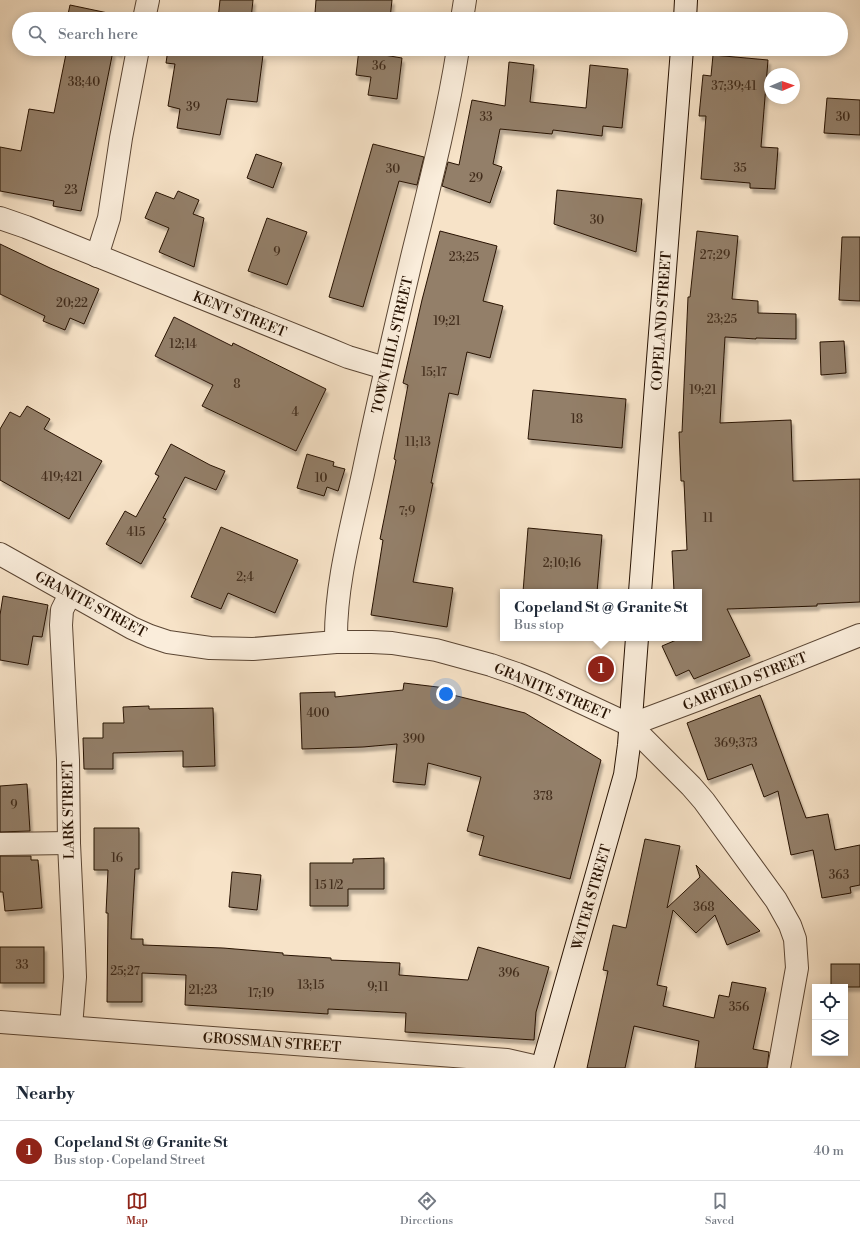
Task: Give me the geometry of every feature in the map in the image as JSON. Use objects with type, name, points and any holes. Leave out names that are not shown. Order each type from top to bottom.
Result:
[{"type":"street","points":[[145,12],[148,0]]},
{"type":"street","points":[[463,12],[465,0]]},
{"type":"street","points":[[685,12],[686,0]]},
{"type":"street","points":[[97,256],[110,218],[122,130],[137,56]]},
{"type":"street","name":"TOWN HILL STREET","points":[[336,642],[337,610],[340,591],[385,368],[438,152],[454,78],[457,56]]},
{"type":"street","name":"COPELAND STREET","points":[[640,589],[681,56]]},
{"type":"street","name":"KENT STREET","points":[[0,218],[348,357],[385,368]]},
{"type":"street","name":"GRANITE STREET","points":[[0,554],[132,628],[150,636],[188,646],[230,650],[336,642],[392,643],[436,650],[497,667],[542,684],[630,725],[704,801],[776,900],[790,925],[795,939],[797,968],[780,1068]]},
{"type":"street","name":"LARK STREET","points":[[70,594],[62,610],[61,625],[68,760],[69,843],[75,977],[72,1027]]},
{"type":"street","name":"GARFIELD STREET","points":[[630,725],[860,635]]},
{"type":"street","points":[[630,725],[637,641]]},
{"type":"street","name":"WATER STREET","points":[[542,1068],[621,790],[627,760],[630,725]]},
{"type":"street","points":[[0,844],[69,843]]},
{"type":"street","name":"GROSSMAN STREET","points":[[0,1022],[507,1060],[542,1068]]},
{"type":"building","points":[[220,0],[253,0],[252,12],[219,12]]},
{"type":"building","points":[[316,0],[392,0],[391,12],[315,12]]},
{"type":"building","points":[[70,5],[103,12],[68,12]]},
{"type":"building","points":[[66,56],[112,56],[81,211],[53,206],[54,201],[0,191],[0,147],[21,151],[29,109],[54,113]]},
{"type":"building","points":[[167,56],[263,56],[257,102],[227,99],[220,135],[177,128],[180,109],[168,106],[175,64],[166,63]]},
{"type":"building","points":[[358,56],[390,56],[402,58],[397,99],[368,95],[371,77],[356,75]]},
{"type":"building","points":[[713,56],[768,60],[767,68],[764,68],[764,104],[761,147],[778,148],[775,189],[750,188],[750,183],[701,179],[706,116],[699,116],[703,75],[711,76]]},
{"type":"building","points":[[509,62],[534,65],[530,102],[586,108],[590,65],[628,69],[622,128],[603,126],[602,136],[553,130],[552,134],[500,129],[493,164],[502,167],[490,203],[442,186],[448,162],[459,165],[472,100],[505,106]]},
{"type":"building","points":[[827,98],[860,100],[860,135],[824,133]]},
{"type":"building","points":[[373,144],[424,157],[417,185],[399,181],[363,307],[329,297]]},
{"type":"building","points":[[256,154],[282,163],[273,188],[247,178]]},
{"type":"building","points":[[557,190],[642,199],[636,252],[554,224]]},
{"type":"building","points":[[178,191],[199,200],[193,214],[204,218],[194,267],[159,252],[169,228],[145,218],[156,192],[174,199]]},
{"type":"building","points":[[267,218],[307,232],[287,285],[248,271]]},
{"type":"building","points":[[440,231],[497,246],[483,301],[503,306],[490,358],[467,352],[458,395],[449,393],[413,582],[453,588],[447,627],[371,615],[383,540],[380,539],[396,460],[394,459],[408,385],[403,383]]},
{"type":"building","points":[[697,231],[738,236],[732,299],[758,301],[758,313],[796,314],[796,339],[725,337],[720,423],[791,420],[793,481],[860,479],[860,602],[817,604],[817,606],[727,609],[750,656],[694,679],[689,670],[676,676],[662,646],[674,641],[702,641],[702,589],[674,589],[672,551],[687,550],[684,481],[681,481],[679,432],[682,432],[688,297],[690,297]]},
{"type":"building","points":[[842,237],[860,237],[860,301],[839,300]]},
{"type":"building","points":[[0,244],[99,289],[84,324],[70,318],[65,330],[43,321],[45,316],[0,294]]},
{"type":"building","points":[[174,317],[232,346],[233,343],[326,389],[296,451],[202,406],[213,385],[155,356]]},
{"type":"building","points":[[844,341],[846,373],[821,375],[820,342]]},
{"type":"building","points":[[533,390],[626,399],[622,448],[528,439]]},
{"type":"building","points":[[27,406],[50,419],[44,429],[102,461],[69,519],[0,480],[0,429],[10,412],[20,417]]},
{"type":"building","points":[[171,444],[210,465],[225,471],[216,490],[185,477],[163,518],[166,519],[141,564],[106,544],[125,511],[136,517],[159,476],[155,474]]},
{"type":"building","points":[[307,454],[334,462],[333,466],[345,469],[338,491],[327,487],[324,496],[297,488]]},
{"type":"building","points":[[221,527],[298,560],[275,613],[228,593],[221,609],[191,597]]},
{"type":"building","points":[[528,528],[602,535],[597,589],[523,589]]},
{"type":"building","points":[[3,596],[48,605],[42,637],[33,636],[28,665],[0,660],[0,615]]},
{"type":"building","points":[[404,683],[446,688],[445,693],[525,713],[601,760],[570,879],[479,855],[484,836],[467,831],[481,777],[428,763],[425,785],[393,782],[397,744],[363,747],[302,749],[300,693],[335,692],[335,697],[403,690]]},
{"type":"building","points":[[760,695],[806,818],[828,814],[835,850],[860,845],[860,885],[850,887],[851,893],[822,898],[813,850],[791,855],[778,791],[764,797],[752,764],[708,780],[687,723]]},
{"type":"building","points":[[149,706],[149,709],[213,708],[215,766],[183,767],[183,751],[113,753],[113,769],[84,769],[83,738],[103,738],[103,723],[124,723],[123,707]]},
{"type":"building","points":[[27,784],[30,831],[0,832],[0,786]]},
{"type":"building","points":[[94,828],[139,828],[139,869],[135,869],[131,939],[143,939],[143,945],[223,948],[283,953],[283,955],[331,958],[331,960],[400,963],[399,975],[468,980],[478,947],[549,967],[536,1012],[534,1040],[405,1032],[406,1013],[328,1009],[328,1014],[185,1005],[186,975],[142,973],[142,1002],[107,1002],[108,913],[106,913],[108,870],[94,870]]},
{"type":"building","points":[[645,839],[680,846],[667,908],[700,877],[696,865],[760,931],[727,945],[715,915],[696,933],[673,910],[657,985],[667,987],[663,1006],[714,1018],[719,995],[729,997],[732,982],[766,988],[753,1049],[769,1052],[767,1068],[695,1068],[699,1041],[634,1026],[625,1068],[587,1068],[608,971],[603,970],[613,925],[626,928]]},
{"type":"building","points":[[0,856],[31,856],[31,860],[38,860],[42,908],[5,911],[3,892],[0,892]]},
{"type":"building","points":[[384,858],[384,889],[348,889],[348,906],[310,906],[310,863],[353,863],[353,859]]},
{"type":"building","points":[[232,872],[261,875],[257,910],[229,907]]},
{"type":"building","points":[[0,947],[44,947],[44,983],[0,983]]},
{"type":"building","points":[[831,964],[860,964],[860,987],[848,987],[848,984],[831,984]]},
{"type":"place","name":"Copeland St @ Granite St","points":[[601,669]]}]
